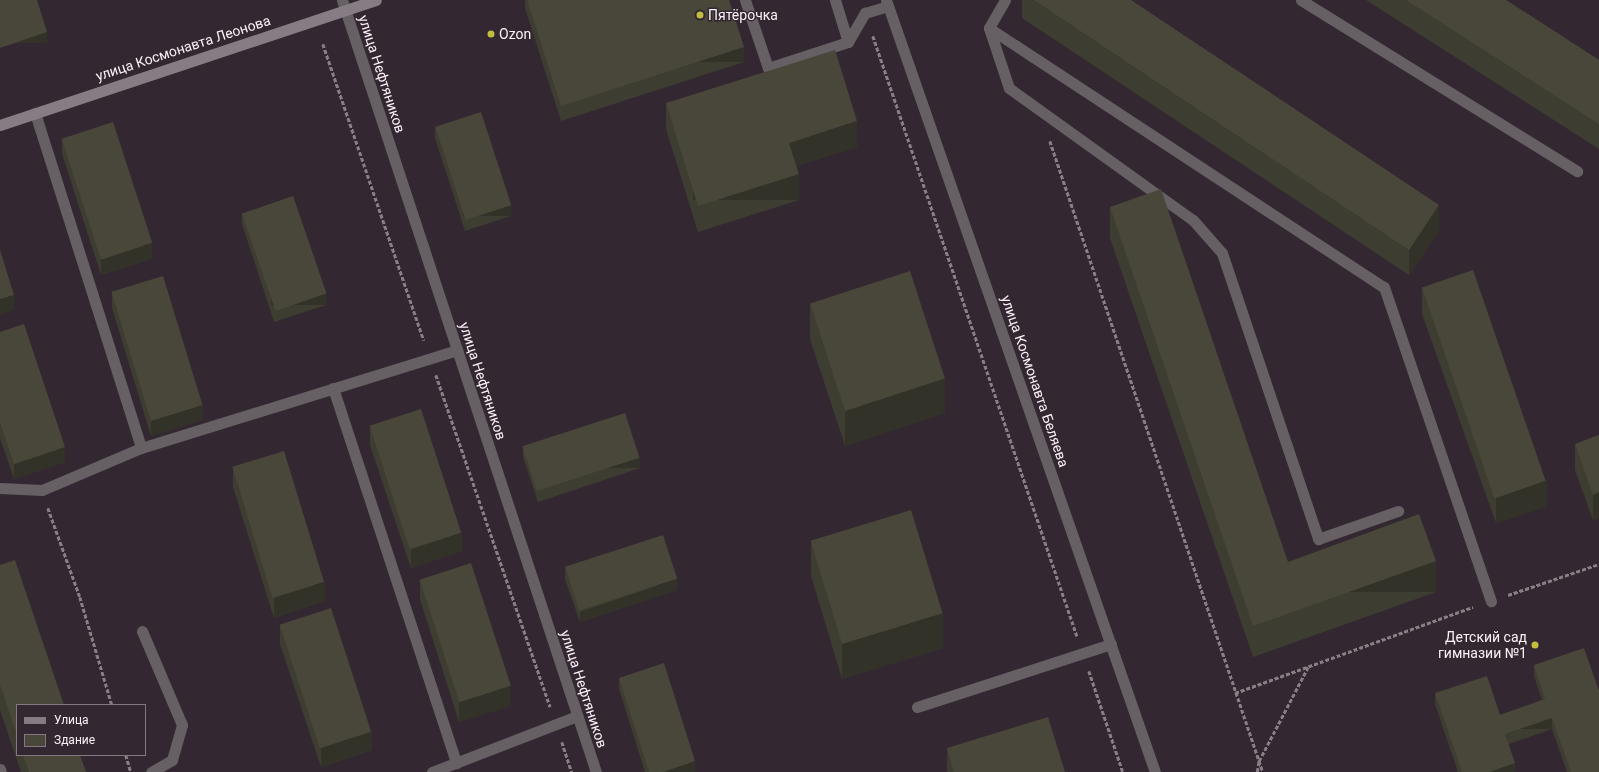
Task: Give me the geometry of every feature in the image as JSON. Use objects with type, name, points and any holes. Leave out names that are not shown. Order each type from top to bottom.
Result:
[{"type":"main road","name":"улица Космонавта Леонова","points":[[0,125],[344,5],[376,0]]},
{"type":"street","points":[[745,0],[768,68],[848,42],[865,13],[887,3]]},
{"type":"street","points":[[834,0],[848,42]]},
{"type":"street","points":[[1005,0],[989,28],[1009,88],[1193,220],[1222,253],[1318,539],[1398,511]]},
{"type":"street","points":[[1301,0],[1577,171]]},
{"type":"street","name":"улица Космонавта Беляева","points":[[887,3],[1155,772]]},
{"type":"street","name":"улица Нефтяников","points":[[344,5],[596,772]]},
{"type":"street","points":[[989,28],[1384,287],[1491,601]]},
{"type":"street","points":[[35,113],[142,448]]},
{"type":"street","points":[[0,488],[42,490],[142,448],[457,350]]},
{"type":"street","points":[[333,388],[456,763]]},
{"type":"street","points":[[142,631],[182,725],[172,760],[151,772]]},
{"type":"street","points":[[917,707],[1110,644]]},
{"type":"street","points":[[432,772],[577,716]]},
{"type":"path","points":[[865,13],[937,215],[1123,772]]},
{"type":"path","points":[[323,44],[572,772]]},
{"type":"path","points":[[1041,112],[1235,693],[1263,772]]},
{"type":"path","points":[[42,490],[80,597],[112,704]]},
{"type":"path","points":[[1235,693],[1491,601],[1599,564]]},
{"type":"path","points":[[1257,772],[1259,761],[1308,666]]},
{"type":"path","points":[[126,756],[131,772]]},
{"type":"building","points":[[0,0],[37,0],[47,32],[0,48]]},
{"type":"building","points":[[527,0],[729,0],[744,47],[561,106]]},
{"type":"building","points":[[1034,0],[1131,0],[1439,205],[1409,250]]},
{"type":"building","points":[[1406,0],[1506,0],[1599,60],[1599,124]]},
{"type":"building","points":[[835,50],[857,121],[789,143],[799,174],[698,206],[666,103]]},
{"type":"building","points":[[481,112],[511,205],[466,220],[435,127]]},
{"type":"building","points":[[113,122],[152,243],[101,259],[62,139]]},
{"type":"building","points":[[1161,189],[1288,562],[1419,514],[1436,561],[1253,626],[1110,207]]},
{"type":"building","points":[[293,196],[327,293],[275,311],[242,214]]},
{"type":"building","points":[[0,250],[14,295],[0,299]]},
{"type":"building","points":[[1473,270],[1546,481],[1495,498],[1422,288]]},
{"type":"building","points":[[910,271],[945,378],[845,411],[810,303]]},
{"type":"building","points":[[163,276],[202,405],[151,421],[111,292]]},
{"type":"building","points":[[24,324],[65,447],[14,464],[0,422],[0,332]]},
{"type":"building","points":[[421,409],[461,533],[410,549],[370,426]]},
{"type":"building","points":[[625,413],[640,458],[537,491],[522,446]]},
{"type":"building","points":[[1599,435],[1599,492],[1593,495],[1575,444]]},
{"type":"building","points":[[284,451],[324,582],[272,598],[232,467]]},
{"type":"building","points":[[911,510],[943,613],[842,644],[811,541]]},
{"type":"building","points":[[663,535],[677,579],[579,611],[565,567]]},
{"type":"building","points":[[15,560],[64,704],[16,704],[16,733],[0,684],[0,565]]},
{"type":"building","points":[[471,563],[511,686],[460,702],[420,580]]},
{"type":"building","points":[[331,608],[371,732],[320,748],[280,625]]},
{"type":"building","points":[[1584,648],[1599,691],[1599,772],[1571,772],[1552,718],[1505,734],[1515,763],[1489,772],[1462,772],[1435,693],[1487,676],[1500,715],[1545,699],[1534,665]]},
{"type":"building","points":[[664,663],[695,761],[663,772],[649,772],[619,678]]},
{"type":"building","points":[[1048,717],[1065,772],[954,772],[947,748]]},
{"type":"building","points":[[23,756],[80,756],[86,772],[29,772]]},
{"type":"place","name":"Пятёрочка","points":[[700,15]]},
{"type":"place","name":"Ozon","points":[[491,34]]},
{"type":"place","name":"Детский сад гимназии №1","points":[[1535,645]]}]
